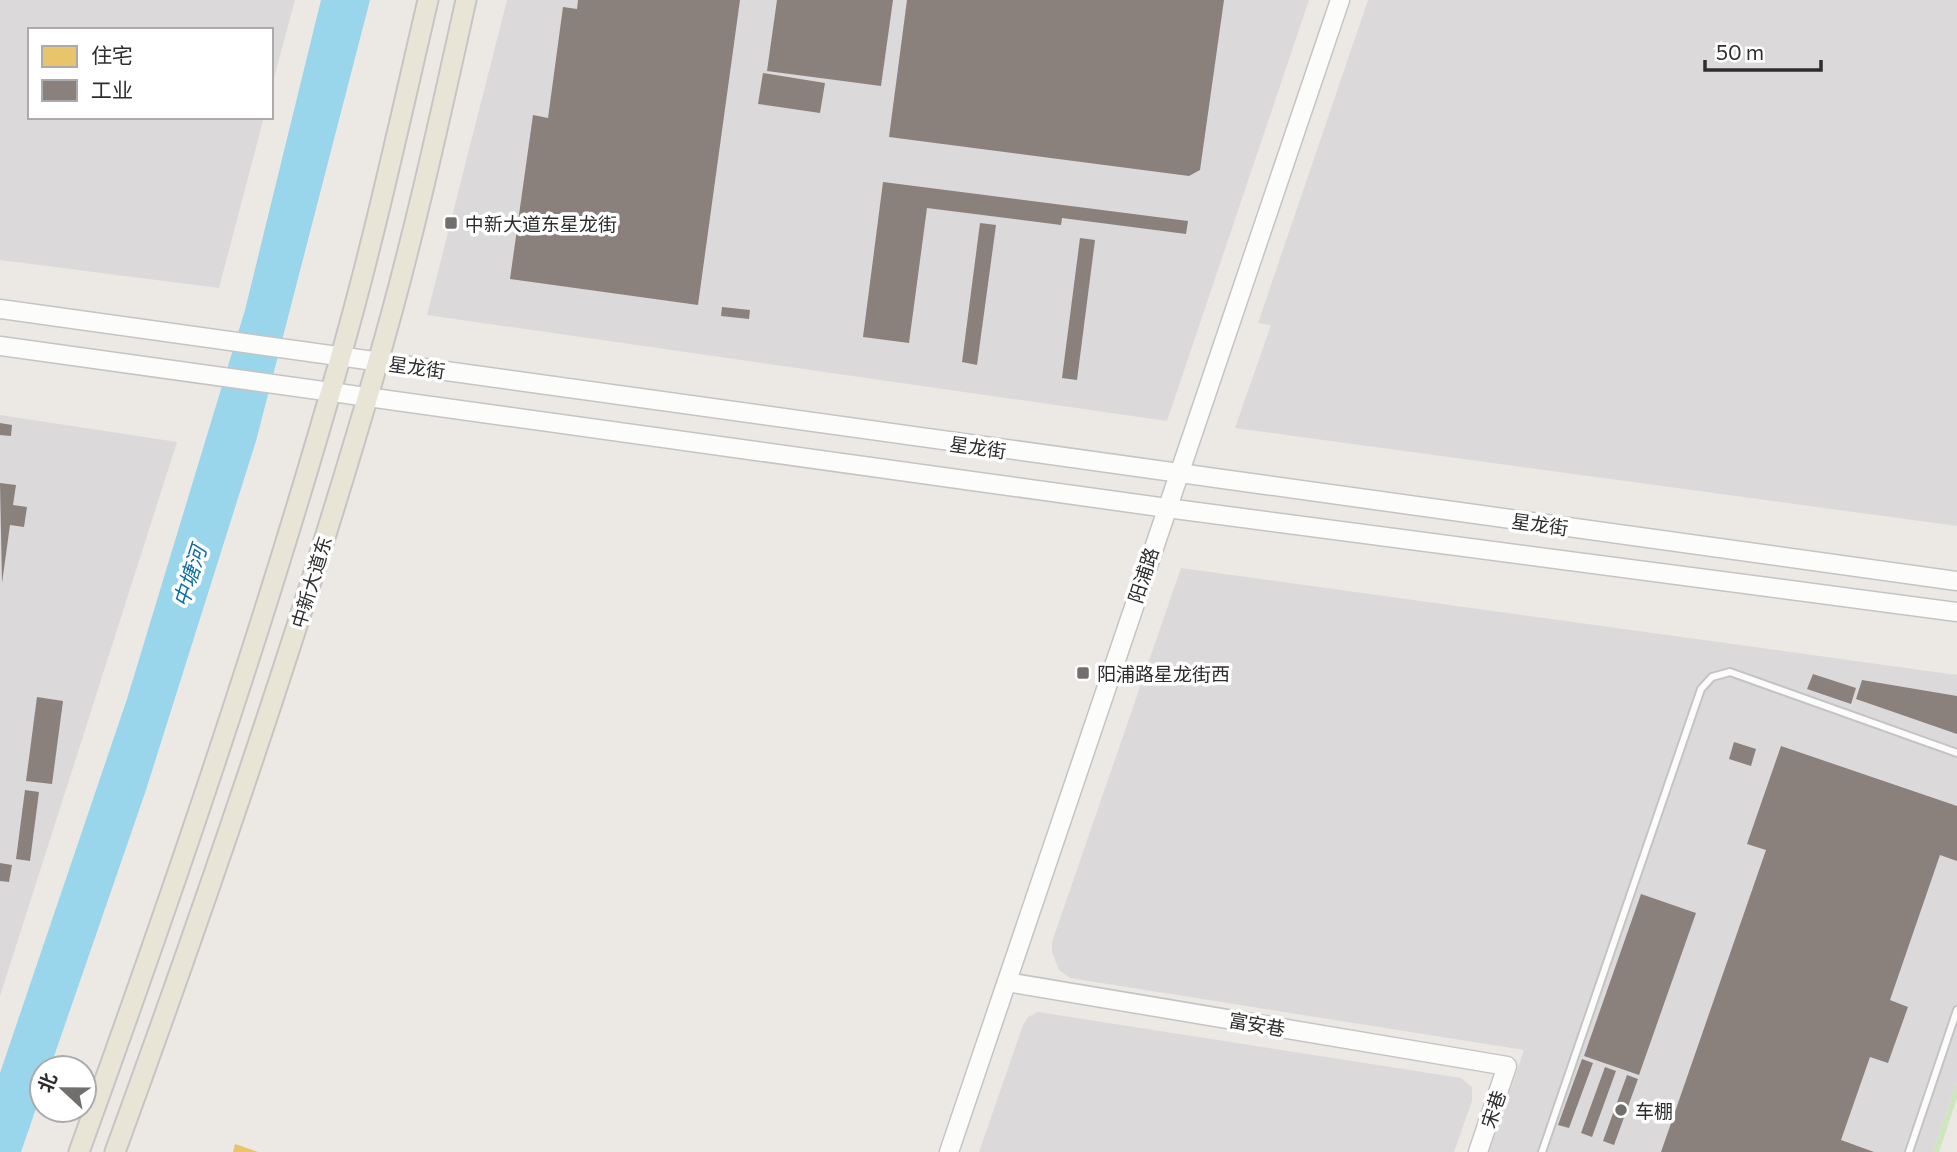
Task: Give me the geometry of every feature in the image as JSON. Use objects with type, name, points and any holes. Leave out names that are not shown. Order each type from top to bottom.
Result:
[{"type":"main road","name":"中新大道东","points":[[79,1152],[155,942],[246,669],[341,358],[428,0]]},
{"type":"main road","name":"中新大道东","points":[[115,1152],[276,696],[368,398],[466,0]]},
{"type":"main road","name":"阳浦路","points":[[949,1152],[1340,0]]},
{"type":"main road","name":"星龙街","points":[[0,309],[1179,475],[1957,581]]},
{"type":"main road","name":"星龙街","points":[[0,346],[1167,509],[1957,612]]},
{"type":"main road","name":"富安巷","points":[[1007,982],[1507,1066]]},
{"type":"main road","name":"宋巷","points":[[1478,1152],[1507,1066]]},
{"type":"lane","points":[[1542,1152],[1701,689],[1712,677],[1730,672],[1957,753]]},
{"type":"lane","points":[[1909,1152],[1957,1010]]},
{"type":"shaded area","points":[[0,0],[295,0],[273,82],[273,28],[28,28],[28,119],[263,119],[219,288],[0,260]]},
{"type":"shaded area","points":[[507,0],[1309,0],[1167,421],[427,315]]},
{"type":"shaded area","points":[[1368,0],[1957,0],[1957,526],[1235,428],[1271,325],[1258,323]]},
{"type":"shaded area","points":[[0,415],[177,442],[0,996]]},
{"type":"shaded area","points":[[1181,568],[1957,675],[1957,1082],[1933,1152],[1489,1152],[1524,1050],[1070,978],[1059,970],[1052,952],[1052,942]]},
{"type":"shaded area","points":[[1038,1012],[1461,1078],[1472,1087],[1472,1101],[1454,1152],[979,1152],[1023,1025],[1028,1017]]},
{"type":"green space","points":[[1957,1082],[1957,1098],[1939,1152],[1933,1152]]},
{"type":"water","name":"中塘河","points":[[321,0],[370,0],[256,441],[146,790],[55,1054],[28,1054],[28,1124],[31,1124],[21,1152],[0,1152],[0,1073],[127,699],[245,310]]},
{"type":"building: 住宅","points":[[235,1144],[258,1152],[233,1152]]},
{"type":"building: 工业","points":[[578,0],[740,0],[698,305],[510,279],[533,115],[548,118],[563,7],[577,9]]},
{"type":"building: 工业","points":[[777,0],[893,0],[881,86],[767,71]]},
{"type":"building: 工业","points":[[907,0],[1224,0],[1200,170],[1189,176],[889,137]]},
{"type":"building: 工业","points":[[763,73],[825,83],[820,113],[758,104]]},
{"type":"building: 工业","points":[[883,182],[1188,221],[1186,234],[1062,218],[1061,225],[927,208],[909,343],[863,337]]},
{"type":"building: 工业","points":[[980,223],[996,225],[977,365],[962,362]]},
{"type":"building: 工业","points":[[1080,238],[1095,240],[1077,380],[1062,378]]},
{"type":"building: 工业","points":[[722,307],[750,310],[749,319],[721,316]]},
{"type":"building: 工业","points":[[0,423],[12,425],[11,436],[0,435]]},
{"type":"building: 工业","points":[[0,483],[16,485],[13,505],[27,507],[24,527],[10,525],[2,583]]},
{"type":"building: 工业","points":[[1813,674],[1856,688],[1851,704],[1807,689]]},
{"type":"building: 工业","points":[[1862,680],[1957,696],[1957,734],[1856,699]]},
{"type":"building: 工业","points":[[37,697],[63,701],[52,784],[26,781]]},
{"type":"building: 工业","points":[[1734,742],[1756,749],[1751,766],[1729,759]]},
{"type":"building: 工业","points":[[1781,746],[1957,806],[1957,861],[1940,855],[1890,1000],[1908,1007],[1888,1063],[1870,1057],[1841,1140],[1874,1152],[1661,1152],[1766,850],[1747,844]]},
{"type":"building: 工业","points":[[25,790],[39,792],[30,861],[16,859]]},
{"type":"building: 工业","points":[[0,863],[12,865],[9,882],[0,881]]},
{"type":"building: 工业","points":[[1641,894],[1696,913],[1639,1075],[1584,1056]]},
{"type":"building: 工业","name":"车棚","points":[[1582,1059],[1593,1063],[1569,1128],[1558,1125]]},
{"type":"building: 工业","name":"车棚","points":[[1605,1067],[1616,1071],[1592,1137],[1581,1133]]},
{"type":"building: 工业","name":"车棚","points":[[1627,1075],[1638,1079],[1614,1145],[1603,1141]]},
{"type":"place","name":"中新大道东星龙街","points":[[451,223]]},
{"type":"place","name":"阳浦路星龙街西","points":[[1083,673]]},
{"type":"place","name":"车棚","points":[[1621,1110]]}]
